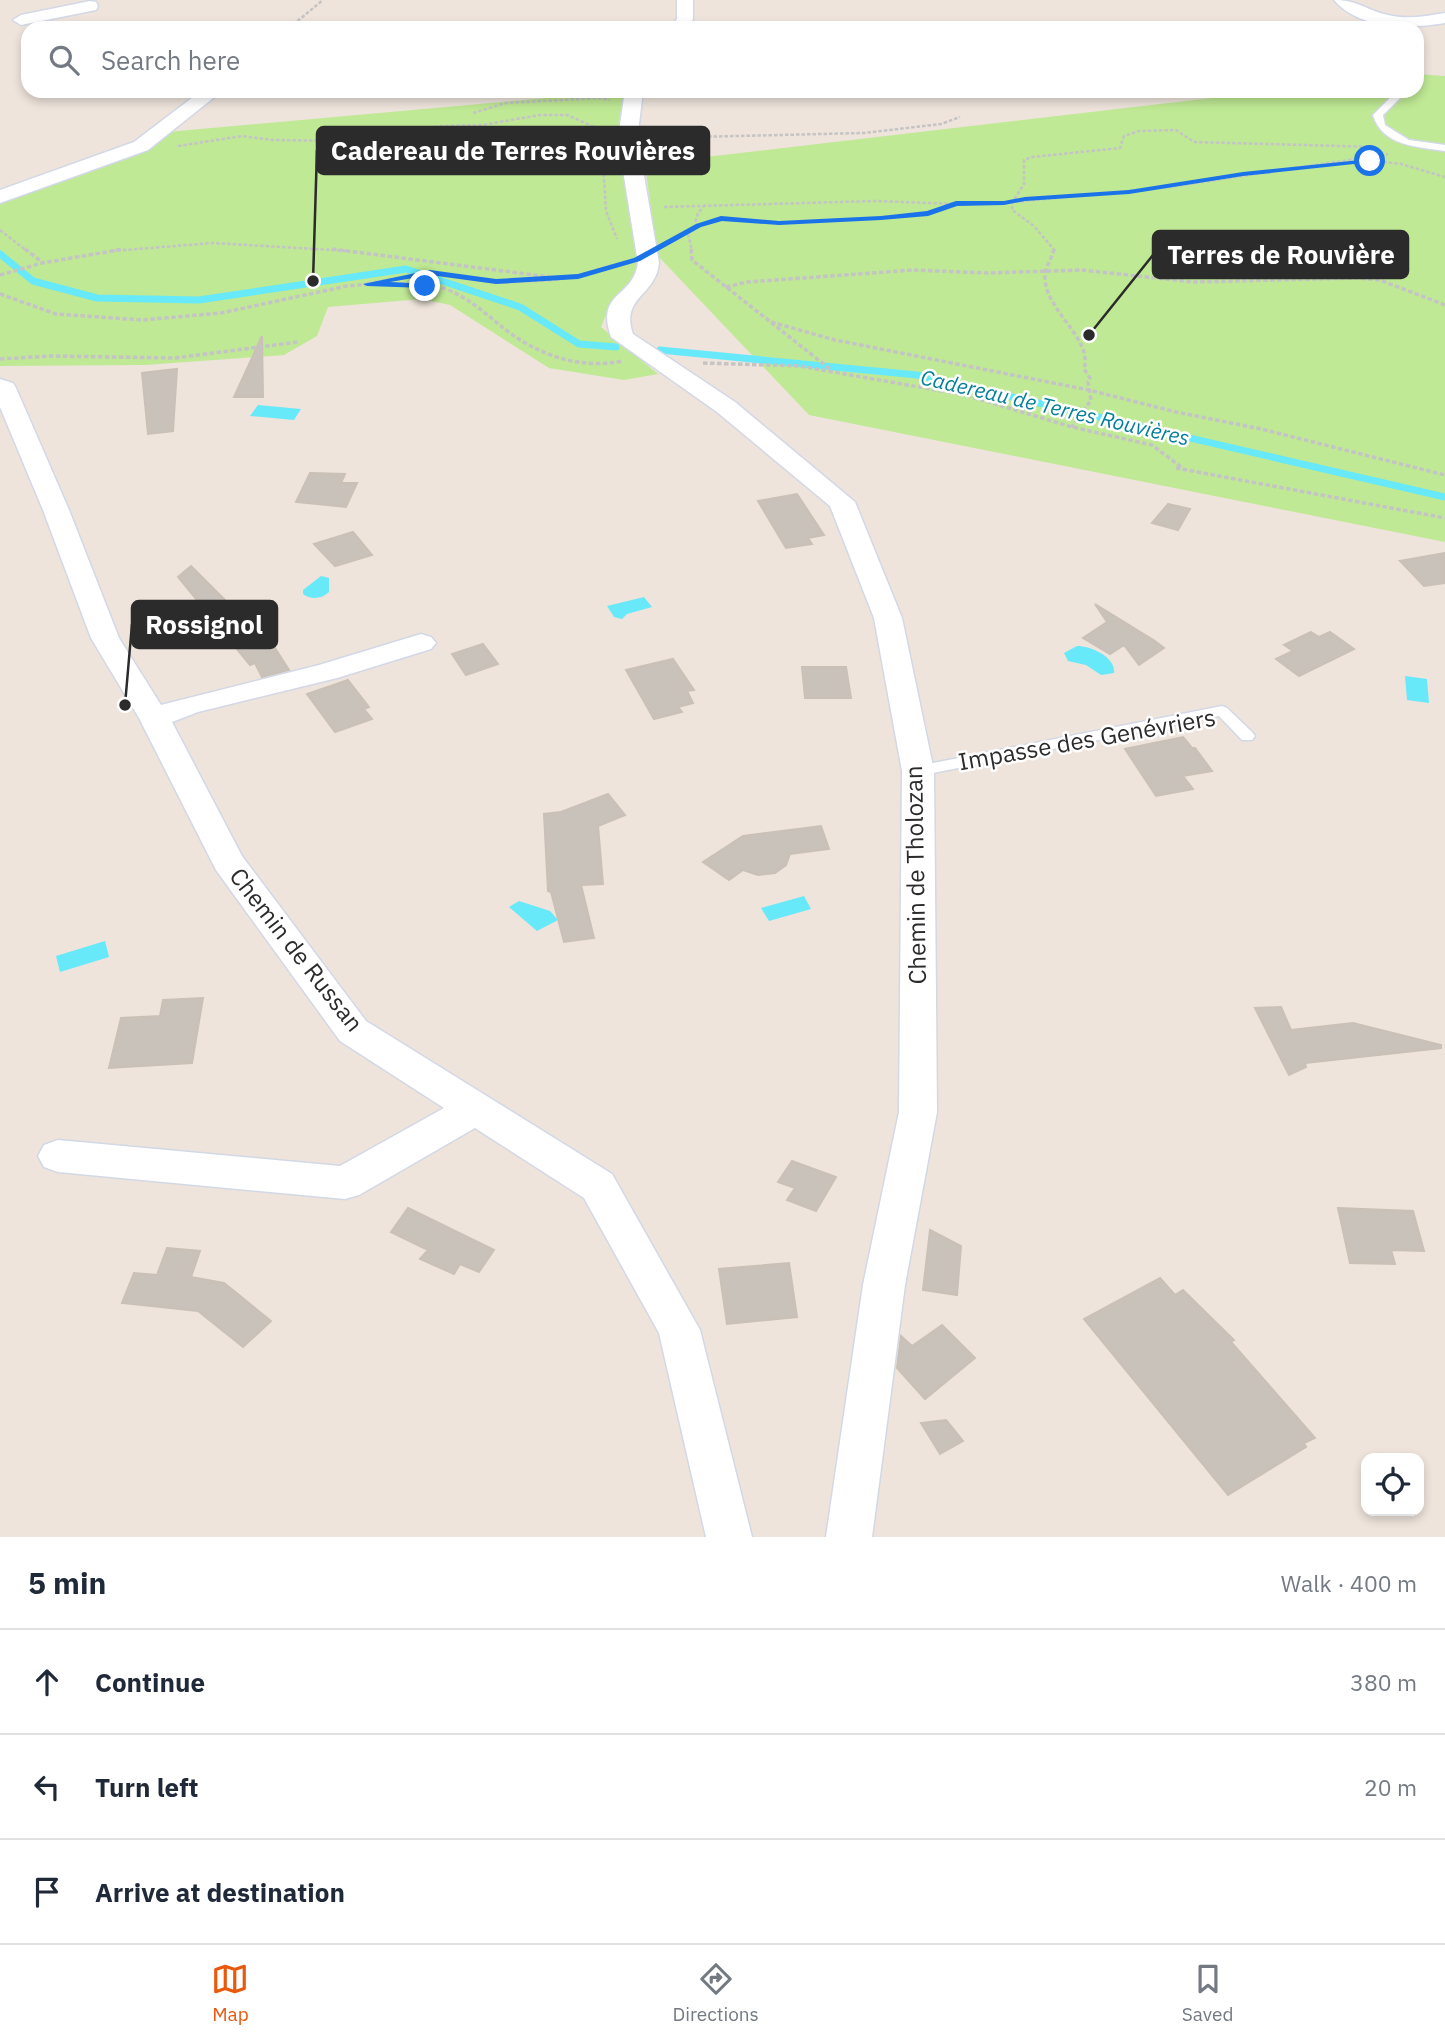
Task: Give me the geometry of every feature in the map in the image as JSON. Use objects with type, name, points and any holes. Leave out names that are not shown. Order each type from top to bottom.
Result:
[{"type":"street","points":[[683,21],[685,0]]},
{"type":"street","points":[[1342,0],[1366,15],[1394,21]]},
{"type":"street","points":[[16,15],[90,6]]},
{"type":"street","points":[[1424,21],[1445,18]]},
{"type":"street","points":[[0,197],[141,146],[204,98]]},
{"type":"street","name":"Chemin de Tholozan","points":[[633,98],[630,158],[638,209],[630,254],[648,266],[645,277],[621,302],[616,314],[623,337],[726,407],[842,502],[888,618],[918,771],[918,1112],[884,1284],[849,1537]]},
{"type":"street","name":"Chemin de Russan","points":[[0,386],[4,388],[51,497],[105,638],[154,719],[228,862],[353,1031],[598,1186],[679,1330],[729,1537]]},
{"type":"street","points":[[154,719],[189,705],[327,672],[421,643]]},
{"type":"street","points":[[58,1156],[345,1183],[475,1109]]},
{"type":"lane","points":[[1395,98],[1378,115],[1381,126],[1406,143],[1445,148]]},
{"type":"lane","name":"Impasse des Genévriers","points":[[918,771],[1222,711],[1247,736]]},
{"type":"path","points":[[298,21],[323,0]]},
{"type":"path","points":[[473,113],[506,103],[633,98]]},
{"type":"path","points":[[170,147],[242,136],[272,140],[348,141],[441,126],[482,125],[540,115],[567,115],[601,130],[606,211],[630,254]]},
{"type":"path","points":[[631,139],[894,130],[944,125],[953,123],[960,117]]},
{"type":"path","points":[[1072,427],[1091,400],[1090,377],[1084,369],[1086,362],[1078,335],[1061,319],[1045,283],[1045,271],[1055,250],[1034,226],[1012,210],[1013,201],[1024,184],[1024,160],[1031,157],[1120,148],[1124,136],[1139,131],[1176,130],[1194,142],[1364,145],[1398,152]]},
{"type":"path","points":[[638,209],[706,204],[875,201],[956,204],[1013,201],[1156,189],[1243,174],[1363,160],[1422,147]]},
{"type":"path","points":[[1363,160],[1401,164],[1445,177]]},
{"type":"path","points":[[698,226],[695,223],[698,213],[706,204]]},
{"type":"path","points":[[0,294],[57,314],[142,320],[220,313],[430,273],[496,282],[578,276],[721,218],[779,223],[881,218],[928,213],[956,204]]},
{"type":"path","points":[[0,230],[43,263]]},
{"type":"path","points":[[688,233],[691,238],[692,260],[834,372]]},
{"type":"path","points":[[0,275],[43,263],[138,245],[210,244],[345,250],[557,279]]},
{"type":"path","points":[[726,287],[776,279],[913,270],[987,273],[1082,270],[1193,282],[1358,278],[1380,281],[1445,304]]},
{"type":"path","points":[[367,284],[441,288],[459,295],[535,348],[580,363],[607,363],[644,353]]},
{"type":"path","points":[[771,322],[835,340],[1089,390],[1445,475]]},
{"type":"path","points":[[0,359],[32,354],[136,359],[227,355],[298,342]]},
{"type":"path","points":[[677,375],[703,363],[799,366],[965,395],[1072,427],[1152,445],[1185,470]]},
{"type":"path","points":[[1176,468],[1445,518]]},
{"type":"green space","points":[[1424,74],[1445,76],[1445,542],[809,415],[657,255],[645,164],[1212,98],[1424,98]]},
{"type":"green space","points":[[546,98],[624,98],[629,209],[638,272],[612,300],[601,327],[658,374],[624,380],[549,368],[450,305],[421,299],[328,307],[317,336],[284,355],[145,365],[0,366],[0,204],[132,156],[167,132]]},
{"type":"water","points":[[258,405],[301,409],[294,420],[250,416]]},
{"type":"water","points":[[321,576],[329,578],[329,592],[316,598],[303,594],[303,590]]},
{"type":"water","points":[[644,597],[652,607],[627,614],[622,619],[614,617],[607,606]]},
{"type":"water","points":[[1077,646],[1089,648],[1107,657],[1114,667],[1114,673],[1101,675],[1086,665],[1068,661],[1064,653]]},
{"type":"water","points":[[1405,676],[1427,679],[1429,703],[1407,700]]},
{"type":"water","points":[[804,896],[811,909],[769,921],[761,908]]},
{"type":"water","points":[[519,901],[550,911],[558,920],[537,931],[509,907]]},
{"type":"water","points":[[105,941],[109,957],[60,972],[56,956]]},
{"type":"building","points":[[262,336],[263,397],[234,397]]},
{"type":"building","points":[[177,369],[173,431],[148,434],[142,373]]},
{"type":"building","points":[[310,473],[345,474],[341,483],[357,483],[346,507],[296,502]]},
{"type":"building","points":[[797,494],[824,535],[808,538],[812,544],[786,548],[758,501]]},
{"type":"building","points":[[1168,504],[1190,509],[1178,530],[1152,523]]},
{"type":"building","points":[[353,532],[372,555],[335,566],[314,544]]},
{"type":"building","points":[[1445,553],[1445,583],[1424,586],[1400,561]]},
{"type":"building","points":[[191,566],[232,607],[238,605],[266,634],[289,670],[262,677],[255,663],[250,665],[178,577]]},
{"type":"building","points":[[1095,604],[1164,648],[1139,665],[1124,645],[1110,654],[1083,638],[1107,622]]},
{"type":"building","points":[[1311,632],[1319,637],[1330,632],[1354,649],[1299,676],[1276,659],[1293,651],[1284,645]]},
{"type":"building","points":[[483,644],[498,664],[466,675],[452,654]]},
{"type":"building","points":[[673,659],[694,690],[687,691],[693,703],[678,707],[682,712],[654,719],[626,670]]},
{"type":"building","points":[[802,667],[846,667],[851,698],[805,698]]},
{"type":"building","points":[[348,680],[369,707],[364,709],[372,719],[335,732],[307,694]]},
{"type":"building","points":[[1183,737],[1212,771],[1183,776],[1193,789],[1156,796],[1125,749]]},
{"type":"building","points":[[608,794],[625,815],[598,826],[603,884],[581,885],[594,938],[564,942],[551,892],[548,891],[544,814],[561,812]]},
{"type":"building","points":[[821,826],[829,849],[790,854],[786,865],[775,873],[758,875],[743,870],[729,880],[703,862],[743,836]]},
{"type":"building","points":[[203,998],[192,1063],[109,1068],[121,1018],[160,1016],[163,1000]]},
{"type":"building","points":[[1281,1007],[1291,1030],[1353,1023],[1441,1045],[1441,1048],[1305,1063],[1306,1067],[1289,1075],[1255,1008]]},
{"type":"building","points":[[792,1161],[836,1177],[816,1211],[787,1200],[795,1188],[778,1182]]},
{"type":"building","points":[[408,1208],[494,1250],[479,1272],[460,1264],[454,1274],[420,1259],[428,1250],[391,1232]]},
{"type":"building","points":[[1338,1208],[1413,1211],[1424,1251],[1391,1250],[1395,1264],[1350,1263]]},
{"type":"building","points":[[930,1230],[961,1246],[957,1295],[923,1290]]},
{"type":"building","points":[[167,1248],[200,1251],[191,1277],[224,1283],[271,1321],[243,1347],[198,1311],[122,1303],[134,1273],[157,1275]]},
{"type":"building","points":[[789,1263],[797,1317],[727,1324],[719,1269]]},
{"type":"building","points":[[1160,1278],[1175,1295],[1183,1290],[1234,1340],[1231,1342],[1315,1438],[1304,1443],[1306,1447],[1228,1495],[1084,1319]]},
{"type":"building","points":[[942,1325],[975,1358],[925,1399],[897,1368],[901,1336],[912,1346]]},
{"type":"building","points":[[946,1420],[963,1441],[940,1454],[921,1423]]},
{"type":"waterway","name":"Cadereau de Terres Rouvières","points":[[0,254],[33,281],[97,298],[199,300],[406,269],[520,307],[579,344],[616,347]]},
{"type":"waterway","name":"Cadereau de Terres Rouvières","points":[[660,350],[917,375],[1445,497]]},
{"type":"place","name":"Cadereau de Terres Rouvières","points":[[313,281]]},
{"type":"place","name":"Terres de Rouvière","points":[[1089,335]]},
{"type":"place","name":"Rossignol","points":[[125,705]]},
{"type":"route","points":[[425,286],[367,284],[430,273],[496,282],[578,276],[637,259],[699,225],[721,218],[779,223],[881,218],[928,213],[956,204],[1004,203],[1025,199],[1129,192],[1243,174],[1370,161]]}]
